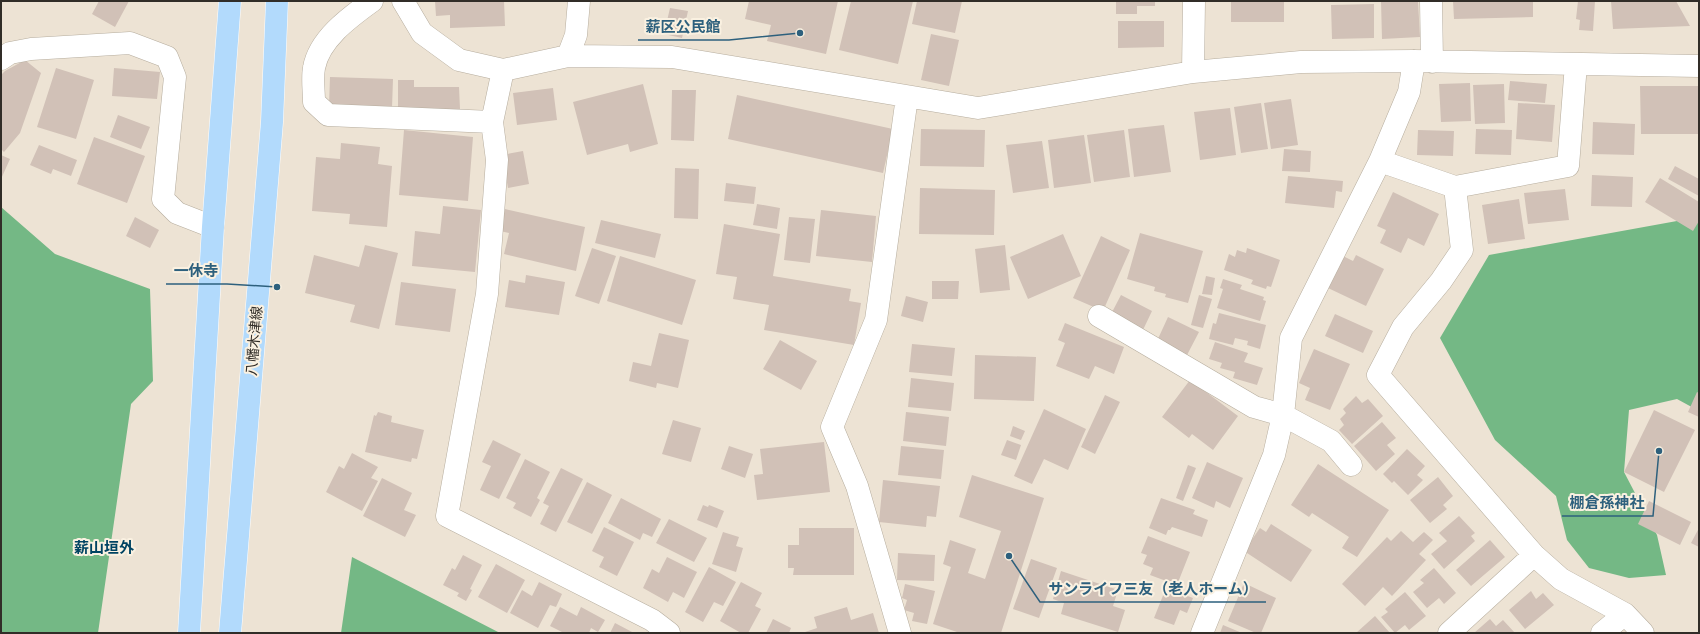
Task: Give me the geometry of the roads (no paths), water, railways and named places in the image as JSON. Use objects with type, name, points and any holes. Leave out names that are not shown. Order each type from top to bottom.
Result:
[{"type":"main road","points":[[189,633],[213,227],[230,1]]},
{"type":"main road","name":"八幡木津線","points":[[230,633],[272,122],[277,1]]},
{"type":"street","points":[[372,1],[347,19],[325,43],[314,67],[314,102],[328,115],[492,122]]},
{"type":"street","points":[[403,1],[422,33],[459,60],[503,70],[568,56],[672,57],[978,108],[1193,72],[1301,62],[1423,61],[1699,66]]},
{"type":"street","points":[[568,56],[576,35],[579,1]]},
{"type":"street","points":[[1193,72],[1194,1]]},
{"type":"street","points":[[1202,633],[1274,455],[1283,415],[1291,338],[1380,161],[1423,61],[1431,1]]},
{"type":"street","points":[[1,59],[10,53],[31,49],[130,43],[167,57],[175,77],[164,199],[177,214],[213,227]]},
{"type":"street","points":[[1380,161],[1455,187],[1568,166],[1576,64]]},
{"type":"street","points":[[503,70],[492,122],[497,160],[487,294],[447,516],[652,620],[669,633]]},
{"type":"street","points":[[900,633],[858,486],[832,427],[876,320],[907,97]]},
{"type":"street","points":[[1455,187],[1462,250],[1441,281],[1403,326],[1378,376],[1534,555],[1561,579],[1625,614],[1643,633]]},
{"type":"street","points":[[1099,316],[1254,407],[1283,415],[1331,441],[1351,465]]},
{"type":"street","points":[[1449,633],[1534,555]]},
{"type":"street","points":[[1602,633],[1625,614]]},
{"type":"place","name":"薪区公民館","points":[[800,33]]},
{"type":"place","name":"一休寺","points":[[277,287]]},
{"type":"place","name":"棚倉孫神社","points":[[1659,451]]},
{"type":"place","name":"サンライフ三友（老人ホーム）","points":[[1009,556]]},
{"type":"district","name":"薪山垣外","points":[[104,548]]}]
